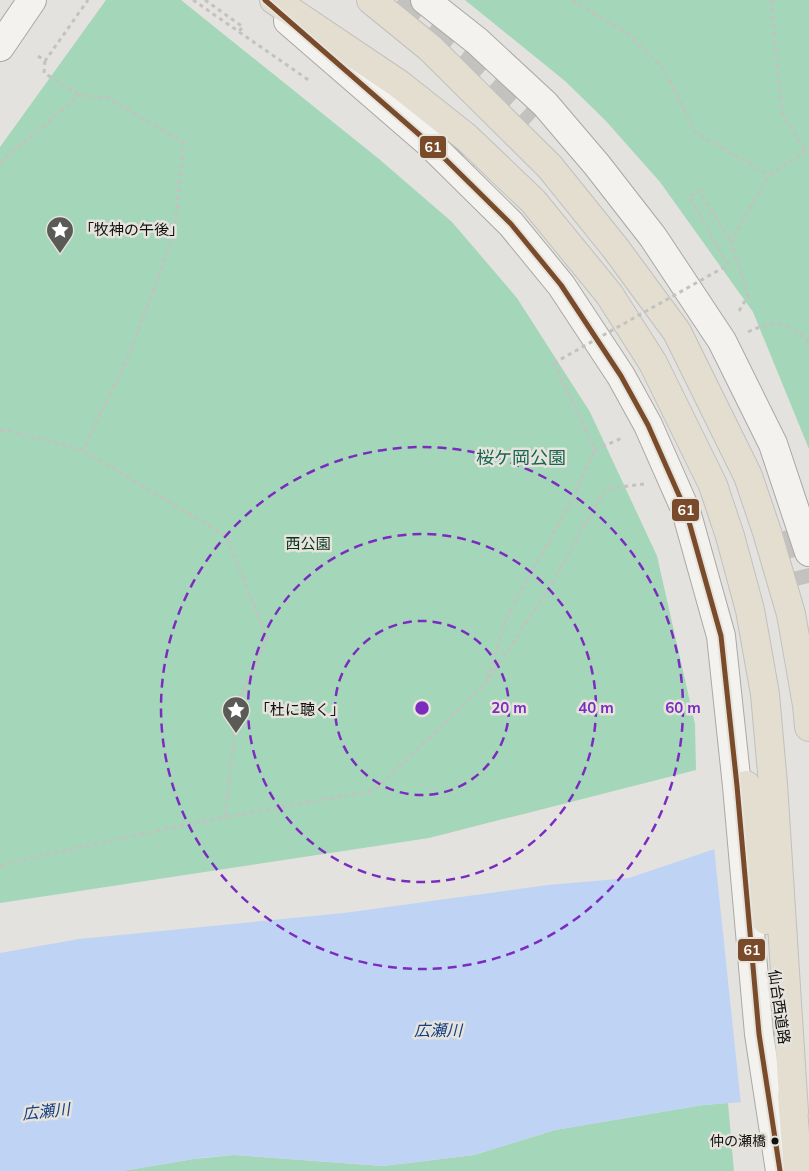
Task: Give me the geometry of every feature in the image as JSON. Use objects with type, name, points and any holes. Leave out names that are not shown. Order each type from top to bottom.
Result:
[{"type":"highway","points":[[274,0],[399,84],[466,138],[532,201],[610,294],[653,363],[716,494],[730,536],[750,610],[765,694],[773,784],[794,1112]]},
{"type":"highway","points":[[371,0],[430,48],[550,167],[616,249],[676,332],[748,476],[767,532],[791,614],[809,727]]},
{"type":"highway","name":"仙台西道路","points":[[742,785],[794,1112],[798,1171]]},
{"type":"street","points":[[0,46],[32,0]]},
{"type":"street","points":[[265,0],[430,144],[511,224],[561,286],[621,376],[648,425],[686,511],[721,636],[742,785],[759,1034],[780,1171]]},
{"type":"street","points":[[425,0],[477,42],[545,104],[598,165],[653,237],[723,344],[773,444],[809,552]]},
{"type":"path","points":[[83,450],[129,355],[174,235],[184,143],[108,98],[80,95],[44,73],[45,61],[88,0]]},
{"type":"path","points":[[193,0],[312,83]]},
{"type":"path","points":[[205,0],[243,27],[239,31]]},
{"type":"path","points":[[572,0],[626,33],[664,69],[695,132],[769,175]]},
{"type":"path","points":[[771,0],[782,112],[805,151]]},
{"type":"path","points":[[38,56],[45,61]]},
{"type":"path","points":[[0,164],[80,95]]},
{"type":"path","points":[[731,242],[769,175],[809,149]]},
{"type":"path","points":[[595,450],[554,363],[728,264],[690,196],[700,190],[731,242],[748,296],[739,311]]},
{"type":"path","points":[[723,344],[771,323],[788,327],[809,343]]},
{"type":"path","points":[[571,345],[576,353]]},
{"type":"path","points":[[0,431],[5,430],[83,450],[227,537],[268,639],[238,701],[225,817]]},
{"type":"path","points":[[619,431],[626,446]]},
{"type":"path","points":[[486,683],[509,612],[572,500],[595,450],[622,438]]},
{"type":"path","points":[[0,866],[225,817],[375,790],[486,683],[550,587],[605,489],[645,484],[641,476]]},
{"type":"green space","name":"西公園","points":[[106,0],[181,0],[379,159],[452,222],[517,298],[590,412],[657,556],[695,724],[696,770],[429,838],[0,903],[0,147]]},
{"type":"green space","points":[[465,0],[809,0],[809,449],[753,312],[660,182],[605,120],[565,81]]},
{"type":"green space","points":[[728,1103],[734,1171],[122,1171],[194,1159],[234,1155],[383,1166],[474,1155],[555,1130],[703,1105]]},
{"type":"water","name":"広瀬川","points":[[809,817],[809,1097],[703,1105],[555,1130],[474,1155],[383,1166],[234,1155],[200,1158],[122,1171],[0,1171],[0,953],[79,939],[344,913],[548,885],[629,878]]},
{"type":"pier","name":"仲の瀬橋","points":[[809,815],[809,1100],[741,1105],[714,847]]},
{"type":"tunnel","points":[[398,0],[470,55],[537,115]]},
{"type":"tunnel","points":[[412,108],[441,134],[472,168]]},
{"type":"tunnel","points":[[796,528],[809,583]]},
{"type":"transit line","name":"61","points":[[265,0],[430,144],[511,224],[561,285],[621,376],[648,425],[686,511],[721,636],[737,786],[759,1034],[780,1171]]},
{"type":"place","name":"「牧神の午後」","points":[[60,254]]},
{"type":"place","name":"「杜に聴く」","points":[[236,734]]},
{"type":"place","name":"仲の瀬橋","points":[[775,1141]]},
{"type":"district","name":"桜ケ岡公園","points":[[521,458]]}]
